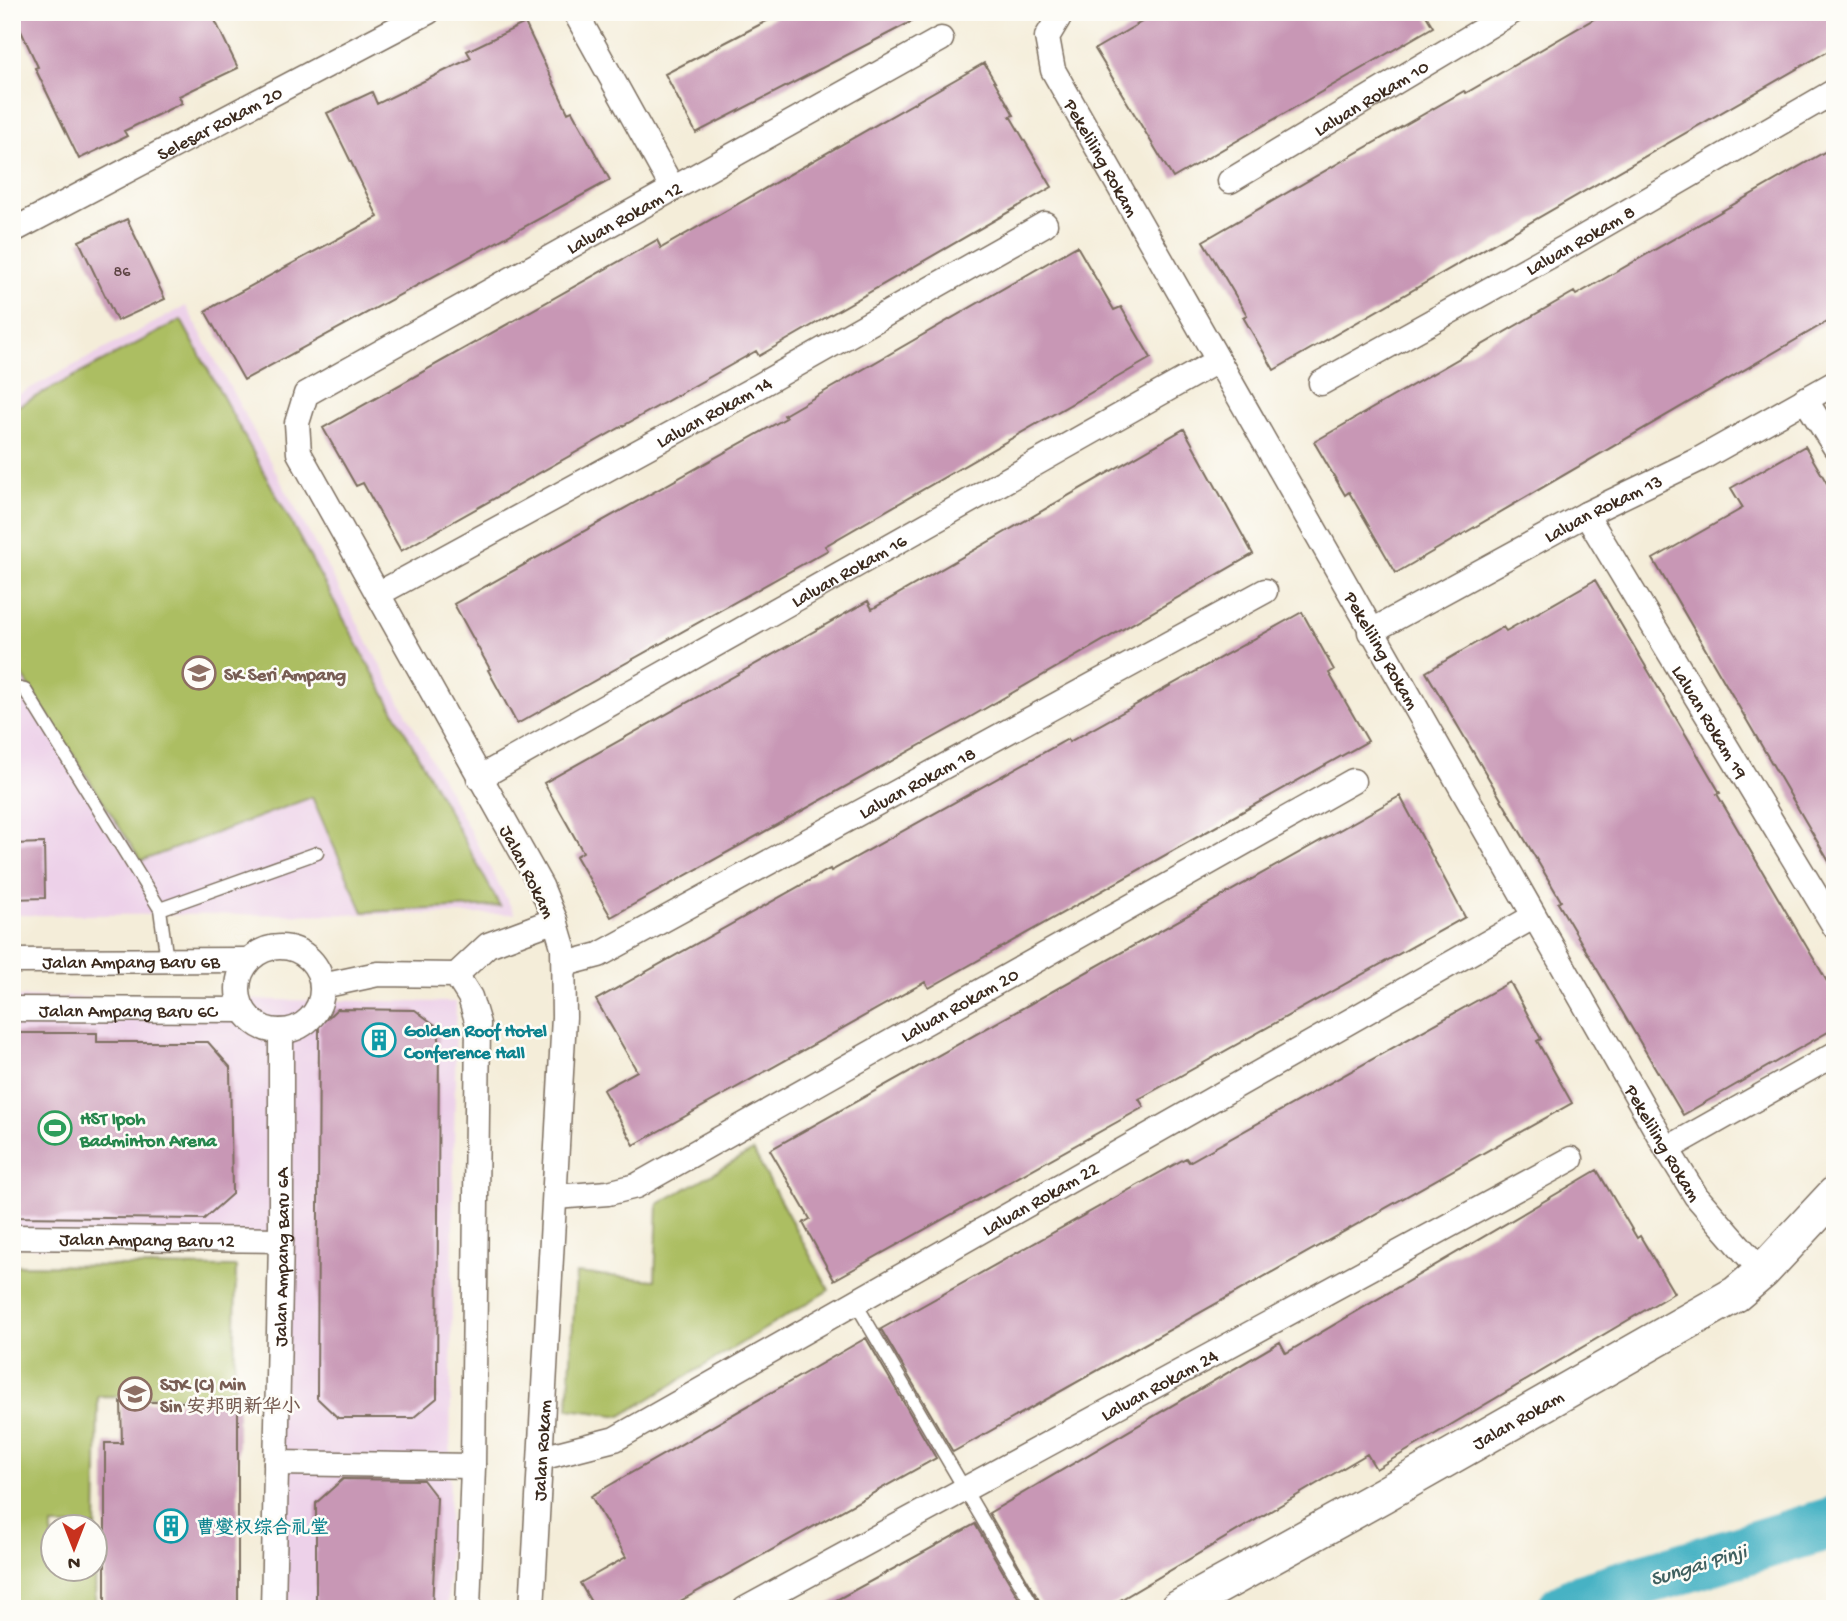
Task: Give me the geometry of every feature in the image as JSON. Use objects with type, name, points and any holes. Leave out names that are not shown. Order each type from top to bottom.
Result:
[{"type":"main road","name":"Jalan Rokam","points":[[1177,1609],[1736,1294],[1762,1272],[1835,1194]]},
{"type":"street","name":"Selesar Rokam 20","points":[[12,230],[428,12]]},
{"type":"street","points":[[575,12],[673,189]]},
{"type":"street","name":"Pekeliling Rokam","points":[[1062,12],[1047,37],[1053,70],[1370,632],[1667,1149],[1696,1196],[1762,1272]]},
{"type":"street","name":"Laluan Rokam 10","points":[[1230,181],[1512,12]]},
{"type":"street","name":"Laluan Rokam 12","points":[[306,394],[941,39]]},
{"type":"street","name":"Laluan Rokam 8","points":[[1321,383],[1569,246],[1835,91]]},
{"type":"street","name":"Laluan Rokam 14","points":[[378,594],[759,386],[1045,224]]},
{"type":"street","name":"Laluan Rokam 16","points":[[480,778],[1217,361]]},
{"type":"street","name":"Laluan Rokam 13","points":[[1370,632],[1586,514],[1700,459],[1835,383]]},
{"type":"street","name":"Jalan Rokam","points":[[306,394],[297,423],[299,453],[541,886],[555,920],[565,964],[532,1609]]},
{"type":"street","points":[[1805,399],[1835,447]]},
{"type":"street","name":"Laluan Rokam 19","points":[[1586,514],[1835,927]]},
{"type":"street","name":"Laluan Rokam 18","points":[[565,964],[599,956],[1265,591]]},
{"type":"street","name":"Laluan Rokam 20","points":[[555,1197],[608,1193],[636,1186],[1353,781]]},
{"type":"street","name":"Laluan Rokam 22","points":[[541,1458],[615,1439],[1533,917]]},
{"type":"street","points":[[322,986],[378,974],[456,975],[488,945],[555,920]]},
{"type":"street","points":[[273,947],[287,947],[301,952],[311,961],[319,972],[322,986],[321,1000],[316,1012],[307,1022],[281,1031],[259,1026],[243,1010],[238,998],[238,984],[241,971],[249,960],[273,947]]},
{"type":"street","name":"Jalan Ampang Baru 6B","points":[[12,961],[249,960]]},
{"type":"street","points":[[456,975],[470,997],[478,1024],[473,1466],[468,1609]]},
{"type":"street","name":"Jalan Ampang Baru 6C","points":[[12,1009],[243,1010]]},
{"type":"street","name":"Jalan Ampang Baru 6A","points":[[273,1609],[281,1240],[281,1031]]},
{"type":"street","points":[[1667,1149],[1835,1054]]},
{"type":"street","name":"Laluan Rokam 24","points":[[745,1609],[1571,1159]]},
{"type":"street","name":"Jalan Ampang Baru 12","points":[[12,1237],[281,1240]]},
{"type":"street","points":[[276,1463],[473,1466]]},
{"type":"lane","points":[[12,687],[25,690],[160,909],[167,961]]},
{"type":"lane","points":[[160,909],[317,853]]},
{"type":"lane","points":[[855,1303],[1035,1609]]},
{"type":"shaded area","name":"SK Seri Ampang","points":[[186,306],[515,914],[12,915],[12,398]]},
{"type":"shaded area","points":[[12,997],[456,1002],[448,1609],[269,1609],[274,1250],[12,1247]]},
{"type":"green space","name":"SK Seri Ampang","points":[[181,320],[500,906],[363,912],[312,797],[141,861],[12,659],[12,409]]},
{"type":"green space","points":[[753,1151],[829,1290],[621,1416],[568,1409],[576,1273],[655,1280],[658,1204]]},
{"type":"green space","points":[[12,1265],[236,1267],[234,1397],[98,1396],[96,1512],[38,1512],[38,1582],[95,1582],[95,1608],[12,1608]]},
{"type":"building","points":[[12,12],[211,12],[238,68],[179,96],[182,103],[124,131],[127,136],[79,159],[35,68],[38,67]]},
{"type":"building","points":[[784,12],[930,12],[696,133],[665,74]]},
{"type":"building","points":[[1159,12],[1424,12],[1433,27],[1173,178],[1095,49]]},
{"type":"building","points":[[1606,12],[1835,12],[1835,47],[1274,370],[1243,317],[1247,315],[1203,241]]},
{"type":"building","points":[[525,23],[568,113],[572,111],[610,180],[244,380],[205,311],[378,217],[327,113],[372,92],[377,104],[471,58],[467,51]]},
{"type":"building","points":[[984,63],[1014,115],[1010,116],[1052,187],[759,356],[756,351],[401,551],[363,483],[356,486],[323,428],[657,240],[661,248]]},
{"type":"building","points":[[1835,146],[1835,317],[1396,573],[1349,492],[1345,495],[1314,442]]},
{"type":"building","points":[[127,219],[165,299],[117,321],[79,241]]},
{"type":"building","points":[[1077,246],[1114,310],[1121,307],[1151,358],[825,546],[828,550],[517,724],[454,604],[786,418],[784,415]]},
{"type":"building","points":[[1184,429],[1253,554],[960,723],[611,917],[576,856],[583,852],[544,783],[868,601],[872,609]]},
{"type":"building","points":[[1805,446],[1835,497],[1835,872],[1653,559],[1743,508],[1731,488]]},
{"type":"building","points":[[1595,580],[1835,995],[1835,1028],[1683,1115],[1426,672],[1503,627],[1506,631]]},
{"type":"building","points":[[1302,612],[1334,670],[1329,673],[1368,741],[929,988],[925,982],[634,1145],[603,1090],[637,1071],[596,1000],[830,869],[831,871],[1068,739],[1069,742]]},
{"type":"building","points":[[1400,796],[1465,917],[1139,1099],[1144,1107],[834,1280],[803,1223],[810,1219],[770,1150]]},
{"type":"building","points":[[44,843],[45,898],[12,899],[12,844]]},
{"type":"building","points":[[1510,982],[1541,1039],[1537,1041],[1572,1103],[953,1452],[881,1329],[1186,1158],[1189,1162]]},
{"type":"building","points":[[337,1009],[415,1010],[439,1028],[437,1398],[413,1418],[338,1418],[317,1398],[319,1026]]},
{"type":"building","points":[[12,1033],[97,1033],[97,1042],[208,1042],[230,1067],[232,1194],[204,1219],[12,1217]]},
{"type":"building","points":[[1597,1170],[1637,1238],[1640,1236],[1674,1293],[1376,1469],[1367,1454],[1105,1609],[1044,1609],[989,1513],[1280,1342],[1286,1353]]},
{"type":"building","points":[[866,1338],[936,1458],[666,1609],[595,1609],[580,1583],[626,1557],[591,1496]]},
{"type":"building","name":"曹燮权综合礼堂","points":[[121,1402],[238,1402],[238,1609],[105,1609],[105,1582],[108,1582],[108,1512],[105,1512],[105,1443],[122,1443]]},
{"type":"building","points":[[343,1479],[423,1480],[437,1498],[432,1609],[316,1609],[316,1503]]},
{"type":"building","points":[[975,1524],[1025,1609],[820,1609]]},
{"type":"waterway","name":"Sungai Pinji","points":[[1563,1609],[1584,1598],[1835,1522]]},
{"type":"place","name":"SK Seri Ampang","points":[[199,673]]},
{"type":"place","name":"Golden Roof Hotel Conference Hall","points":[[379,1040]]},
{"type":"place","name":"HST Ipoh Badminton Arena","points":[[55,1128]]},
{"type":"place","name":"SJK (C) Min Sin 安邦明新华小","points":[[135,1394]]},
{"type":"place","name":"曹燮权综合礼堂","points":[[171,1526]]}]
